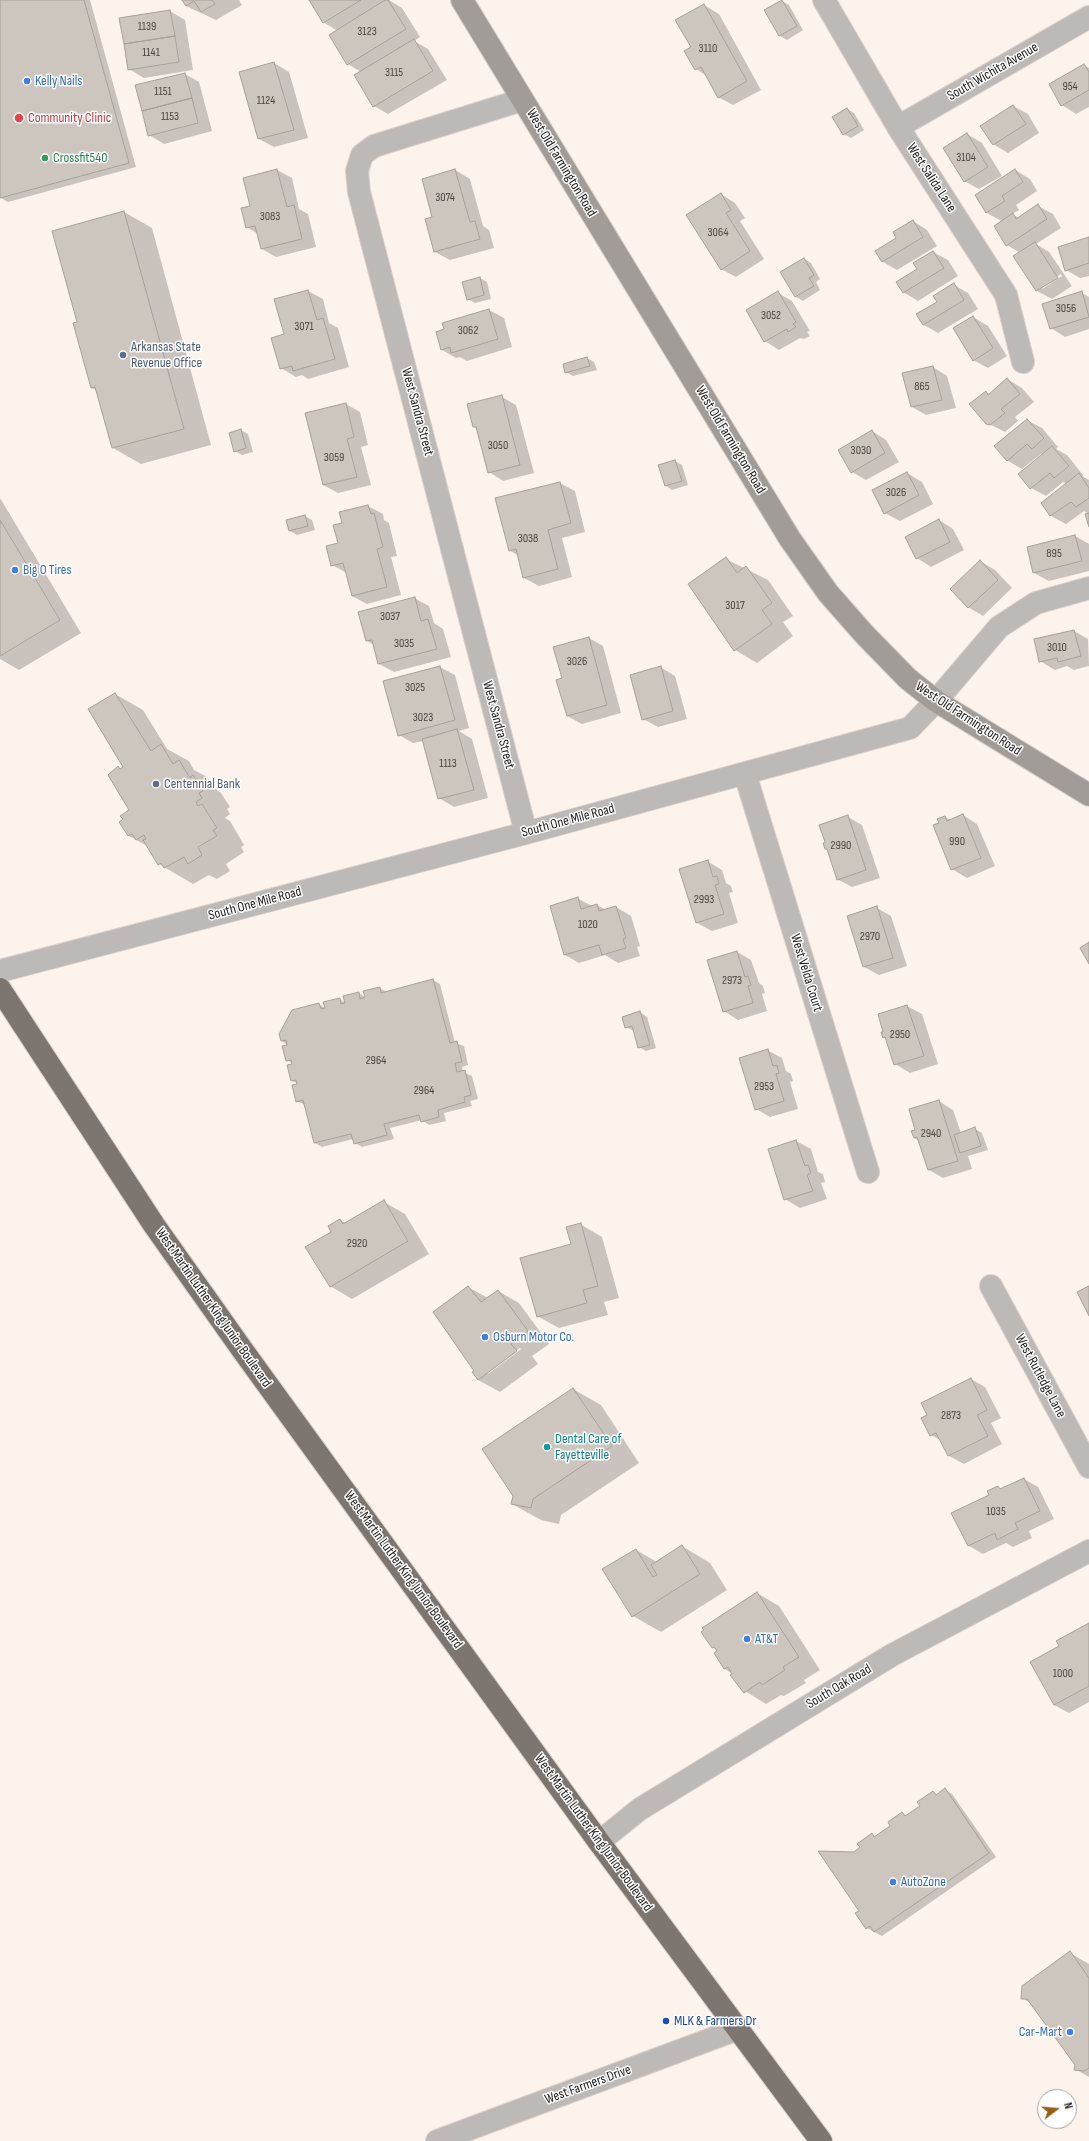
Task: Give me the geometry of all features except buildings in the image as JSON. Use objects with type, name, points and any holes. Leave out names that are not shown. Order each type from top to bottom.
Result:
[{"type":"highway","name":"West Martin Luther King Junior Boulevard","points":[[0,990],[154,1225],[236,1342],[600,1842],[821,2141]]},
{"type":"street","name":"West Old Farmington Road","points":[[462,0],[790,539],[828,593],[865,635],[908,679],[936,701],[1089,795]]},
{"type":"street","name":"West Salida Lane","points":[[824,0],[898,127],[1006,295],[1023,362]]},
{"type":"street","name":"South Wichita Avenue","points":[[898,127],[1089,17]]},
{"type":"street","name":"West Sandra Street","points":[[522,100],[374,146],[362,155],[358,171],[359,192],[526,833]]},
{"type":"street","name":"South One Mile Road","points":[[0,971],[526,833],[910,728],[936,701],[998,627],[1036,603],[1089,588]]},
{"type":"street","name":"West Velda Court","points":[[745,774],[868,1172]]},
{"type":"street","name":"West Rutledge Lane","points":[[991,1286],[1089,1467]]},
{"type":"street","name":"South Oak Road","points":[[600,1842],[640,1809],[892,1655],[1089,1551]]},
{"type":"street","name":"West Farmers Drive","points":[[437,2141],[738,2029]]},
{"type":"place","name":"Kelly Nails","points":[[27,81]]},
{"type":"place","name":"Community Clinic","points":[[19,118]]},
{"type":"place","name":"Crossfit540","points":[[45,158]]},
{"type":"place","name":"Arkansas State Revenue Office","points":[[123,355]]},
{"type":"place","name":"Big O Tires","points":[[15,570]]},
{"type":"place","name":"Centennial Bank","points":[[156,784]]},
{"type":"place","name":"Osburn Motor Co.","points":[[485,1337]]},
{"type":"place","name":"Dental Care of Fayetteville","points":[[547,1447]]},
{"type":"place","name":"AT&T","points":[[747,1639]]},
{"type":"place","name":"AutoZone","points":[[893,1882]]},
{"type":"place","name":"MLK & Farmers Dr","points":[[666,2021]]},
{"type":"place","name":"Car-Mart","points":[[1070,2032]]}]
